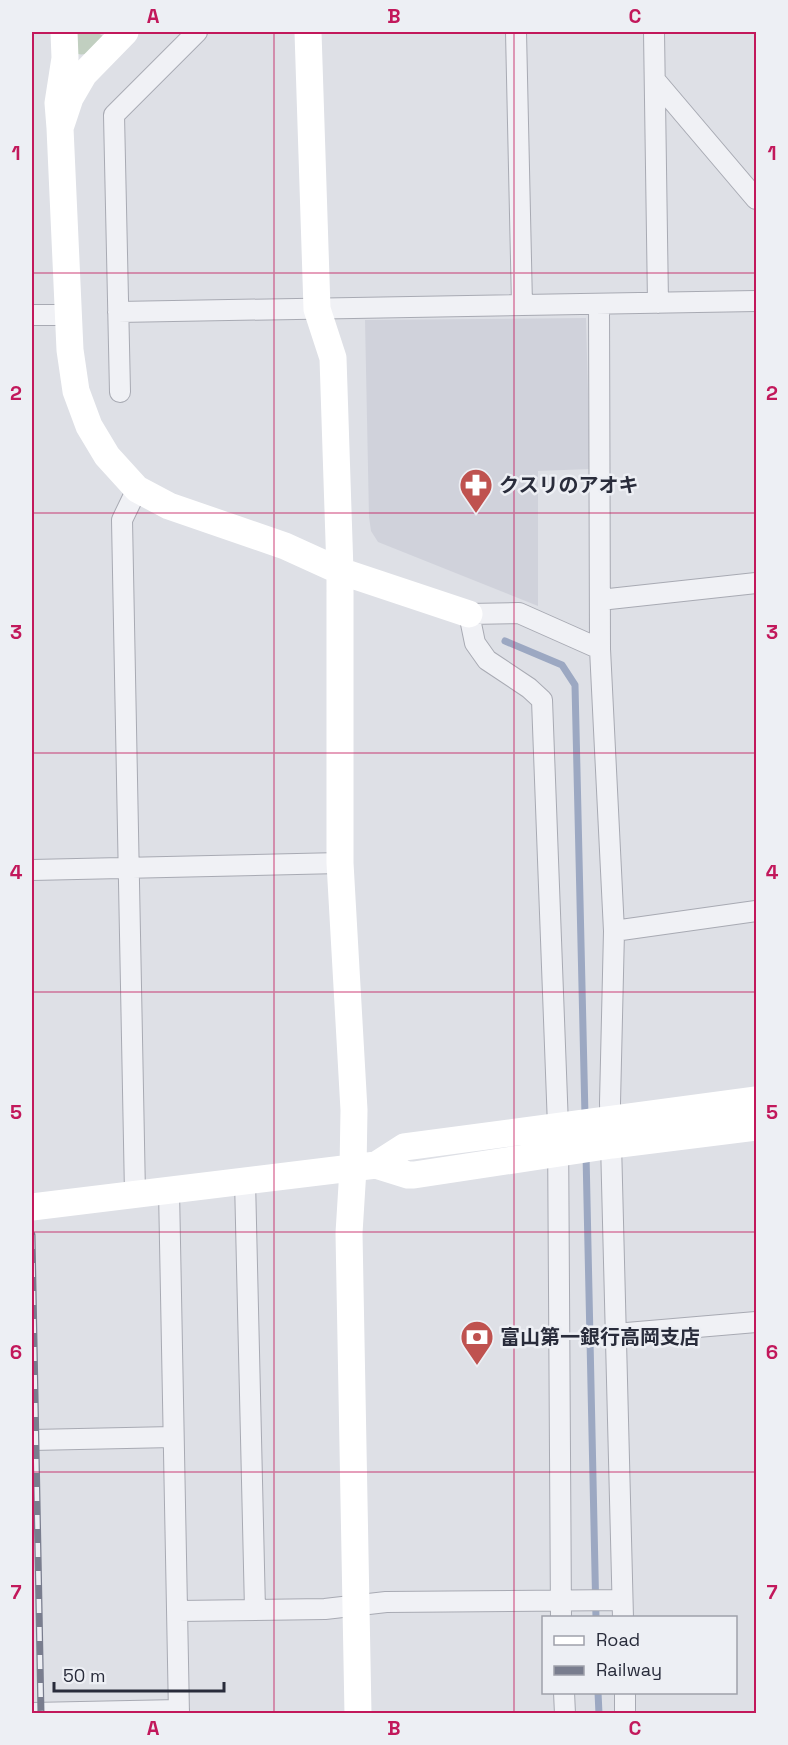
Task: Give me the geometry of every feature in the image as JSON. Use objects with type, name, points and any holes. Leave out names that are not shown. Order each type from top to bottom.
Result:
[{"type":"street","points":[[64,32],[65,58],[58,103],[69,350],[76,391],[89,426],[107,456],[137,489],[169,506],[285,546],[340,571],[469,614],[519,613],[600,649]]},
{"type":"street","points":[[60,128],[70,98],[84,74],[125,32]]},
{"type":"street","points":[[120,392],[114,115],[197,32]]},
{"type":"street","points":[[308,32],[317,309],[333,358],[340,571],[340,863],[354,1110],[365,1167],[349,1233],[358,1713]]},
{"type":"street","points":[[516,32],[522,306]]},
{"type":"street","points":[[654,32],[658,303]]},
{"type":"street","points":[[655,80],[756,199]]},
{"type":"street","points":[[118,312],[756,301]]},
{"type":"street","points":[[178,1611],[325,1609],[386,1602],[618,1606],[615,1334],[605,1132],[614,930],[600,649],[599,303]]},
{"type":"street","points":[[32,315],[67,315]]},
{"type":"street","points":[[135,1194],[122,520],[137,489]]},
{"type":"street","points":[[600,600],[756,583]]},
{"type":"street","points":[[469,614],[475,643],[487,660],[529,688],[542,700],[563,1138],[566,1606]]},
{"type":"street","points":[[32,870],[340,863]]},
{"type":"street","points":[[614,930],[756,911]]},
{"type":"street","points":[[32,1207],[365,1167],[414,1175],[563,1138],[605,1132],[756,1100]]},
{"type":"street","points":[[605,1132],[756,1127]]},
{"type":"street","points":[[245,1180],[255,1610]]},
{"type":"street","points":[[32,1713],[179,1712],[170,1190]]},
{"type":"street","points":[[615,1334],[756,1322]]},
{"type":"street","points":[[32,1440],[173,1437]]},
{"type":"street","points":[[564,1694],[565,1713]]},
{"type":"street","points":[[625,1694],[625,1713]]},
{"type":"shaded area","points":[[586,318],[590,469],[538,471],[538,606],[378,542],[371,531],[369,517],[365,320]]},
{"type":"green space","points":[[96,32],[103,36],[95,46],[86,54],[78,54],[77,34]]},
{"type":"waterway","points":[[505,641],[562,665],[575,685],[585,1116]]},
{"type":"waterway","points":[[586,1154],[596,1616]]},
{"type":"waterway","points":[[598,1694],[599,1714]]},
{"type":"railway","points":[[32,1235],[41,1714]]},
{"type":"place","name":"クスリのアオキ","points":[[476,514]]},
{"type":"place","name":"富山第一銀行高岡支店","points":[[477,1366]]}]
